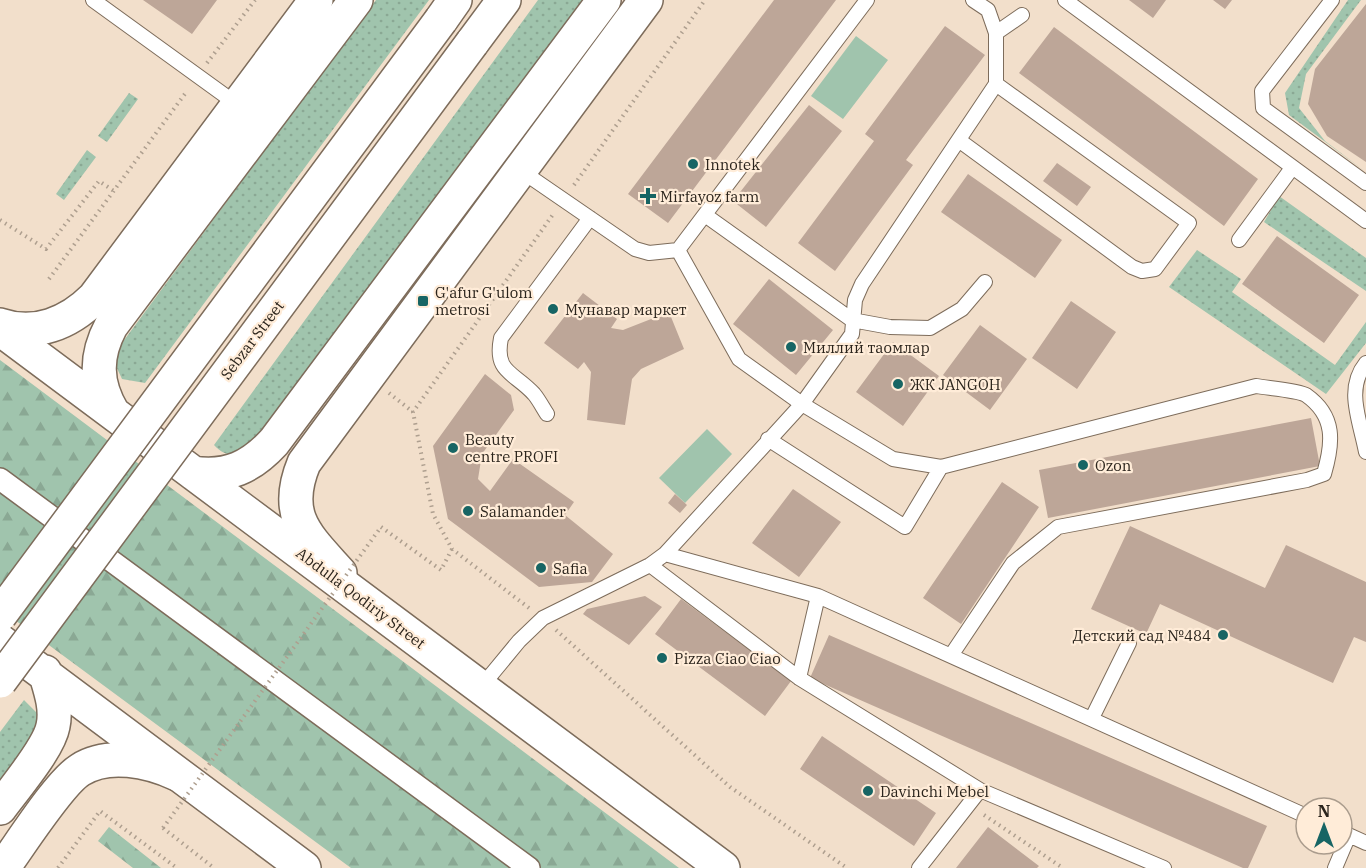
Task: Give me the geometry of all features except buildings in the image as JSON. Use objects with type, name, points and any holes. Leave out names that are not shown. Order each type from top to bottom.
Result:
[{"type":"main road","points":[[0,327],[22,329],[51,327],[84,308],[316,0]]},
{"type":"main road","points":[[113,413],[106,400],[99,373],[101,348],[111,326],[356,0]]},
{"type":"main road","name":"Sebzar Street","points":[[0,681],[504,0]]},
{"type":"main road","points":[[193,472],[207,475],[232,472],[256,460],[274,442],[604,0]]},
{"type":"main road","points":[[365,601],[306,535],[300,524],[294,500],[299,475],[311,452],[646,0]]},
{"type":"main road","points":[[0,615],[448,10]]},
{"type":"main road","name":"Abdulla Qodiriy Street","points":[[0,327],[723,868]]},
{"type":"main road","points":[[0,641],[45,672],[304,868]]},
{"type":"main road","points":[[0,808],[38,754],[53,728],[54,708],[45,672]]},
{"type":"main road","points":[[3,868],[70,778],[88,765],[116,760],[136,762],[157,766],[185,778]]},
{"type":"street","points":[[0,479],[529,868]]},
{"type":"lane","points":[[93,0],[238,105]]},
{"type":"lane","points":[[520,170],[635,249],[649,253],[678,250],[867,0]]},
{"type":"lane","points":[[481,687],[519,641],[543,618],[650,565],[665,554],[802,404],[852,334],[855,300],[862,284],[960,141],[996,84],[996,33],[988,10],[973,0]]},
{"type":"lane","points":[[1065,0],[1366,221]]},
{"type":"lane","points":[[1332,0],[1262,91],[1263,108],[1366,183]]},
{"type":"lane","points":[[996,33],[1022,15]]},
{"type":"lane","points":[[960,141],[1132,267],[1142,271],[1155,269],[1189,223],[996,84]]},
{"type":"lane","points":[[1239,240],[1292,168]]},
{"type":"lane","points":[[705,215],[852,320],[890,327],[930,328],[962,309],[985,282]]},
{"type":"lane","points":[[547,414],[534,395],[504,369],[498,355],[501,338],[590,218]]},
{"type":"lane","points":[[678,250],[739,359],[802,404],[894,459],[941,467],[1256,386],[1305,394],[1329,420],[1331,450],[1323,474],[1307,480],[1058,527],[1013,563],[952,654]]},
{"type":"lane","points":[[1366,363],[1358,373],[1353,387],[1363,420],[1366,452]]},
{"type":"lane","points":[[768,439],[905,527],[941,467]]},
{"type":"lane","points":[[665,554],[818,596],[952,654],[1294,811]]},
{"type":"lane","points":[[650,565],[799,678],[980,790],[1164,868]]},
{"type":"lane","points":[[799,678],[818,596]]},
{"type":"lane","points":[[1092,718],[1129,643]]},
{"type":"lane","points":[[919,868],[980,790]]},
{"type":"path","points":[[49,279],[255,0]]},
{"type":"path","points":[[413,412],[705,0]]},
{"type":"path","points":[[0,220],[46,249],[99,181],[114,191]]},
{"type":"path","points":[[383,388],[413,412],[433,514],[452,549],[543,618],[730,787],[847,868]]},
{"type":"path","points":[[214,868],[164,828],[381,527],[441,570],[452,549]]},
{"type":"path","points":[[968,805],[1063,868]]},
{"type":"path","points":[[58,868],[100,811],[177,868]]},
{"type":"green space","points":[[376,0],[429,0],[145,383],[122,379],[115,364],[119,347]]},
{"type":"green space","points":[[538,0],[586,0],[249,452],[234,455],[222,452],[214,445]]},
{"type":"green space","points":[[1348,0],[1361,0],[1306,74],[1299,108],[1325,141],[1366,172],[1289,115],[1285,93]]},
{"type":"green space","points":[[856,36],[888,60],[843,119],[811,96]]},
{"type":"green space","points":[[129,93],[138,99],[107,142],[98,136]]},
{"type":"green space","points":[[87,150],[96,157],[64,200],[56,194]]},
{"type":"green space","points":[[1279,196],[1366,258],[1366,291],[1264,222]]},
{"type":"green space","points":[[1197,250],[1241,279],[1232,292],[1335,365],[1366,322],[1366,343],[1326,394],[1169,287]]},
{"type":"green space","points":[[0,360],[679,868],[351,868],[0,609]]},
{"type":"green space","points":[[707,429],[732,454],[685,503],[659,478]]},
{"type":"green space","points":[[24,700],[37,713],[36,732],[0,780],[0,732]]},
{"type":"green space","points":[[109,827],[161,868],[133,868],[98,841]]},
{"type":"place","name":"Innotek","points":[[693,164]]},
{"type":"place","name":"Mirfayoz farm","points":[[648,196]]},
{"type":"place","name":"G'afur G'ulom metrosi","points":[[423,301]]},
{"type":"place","name":"Мунавар маркет","points":[[553,309]]},
{"type":"place","name":"Миллий таомлар","points":[[791,347]]},
{"type":"place","name":"ЖК JANGOH","points":[[898,384]]},
{"type":"place","name":"Beauty centre PROFI","points":[[453,448]]},
{"type":"place","name":"Ozon","points":[[1083,465]]},
{"type":"place","name":"Salamander","points":[[468,511]]},
{"type":"place","name":"Safia","points":[[541,568]]},
{"type":"place","name":"Детский сад №484","points":[[1223,635]]},
{"type":"place","name":"Pizza Ciao Ciao","points":[[662,658]]},
{"type":"place","name":"Davinchi Mebel","points":[[868,791]]}]
